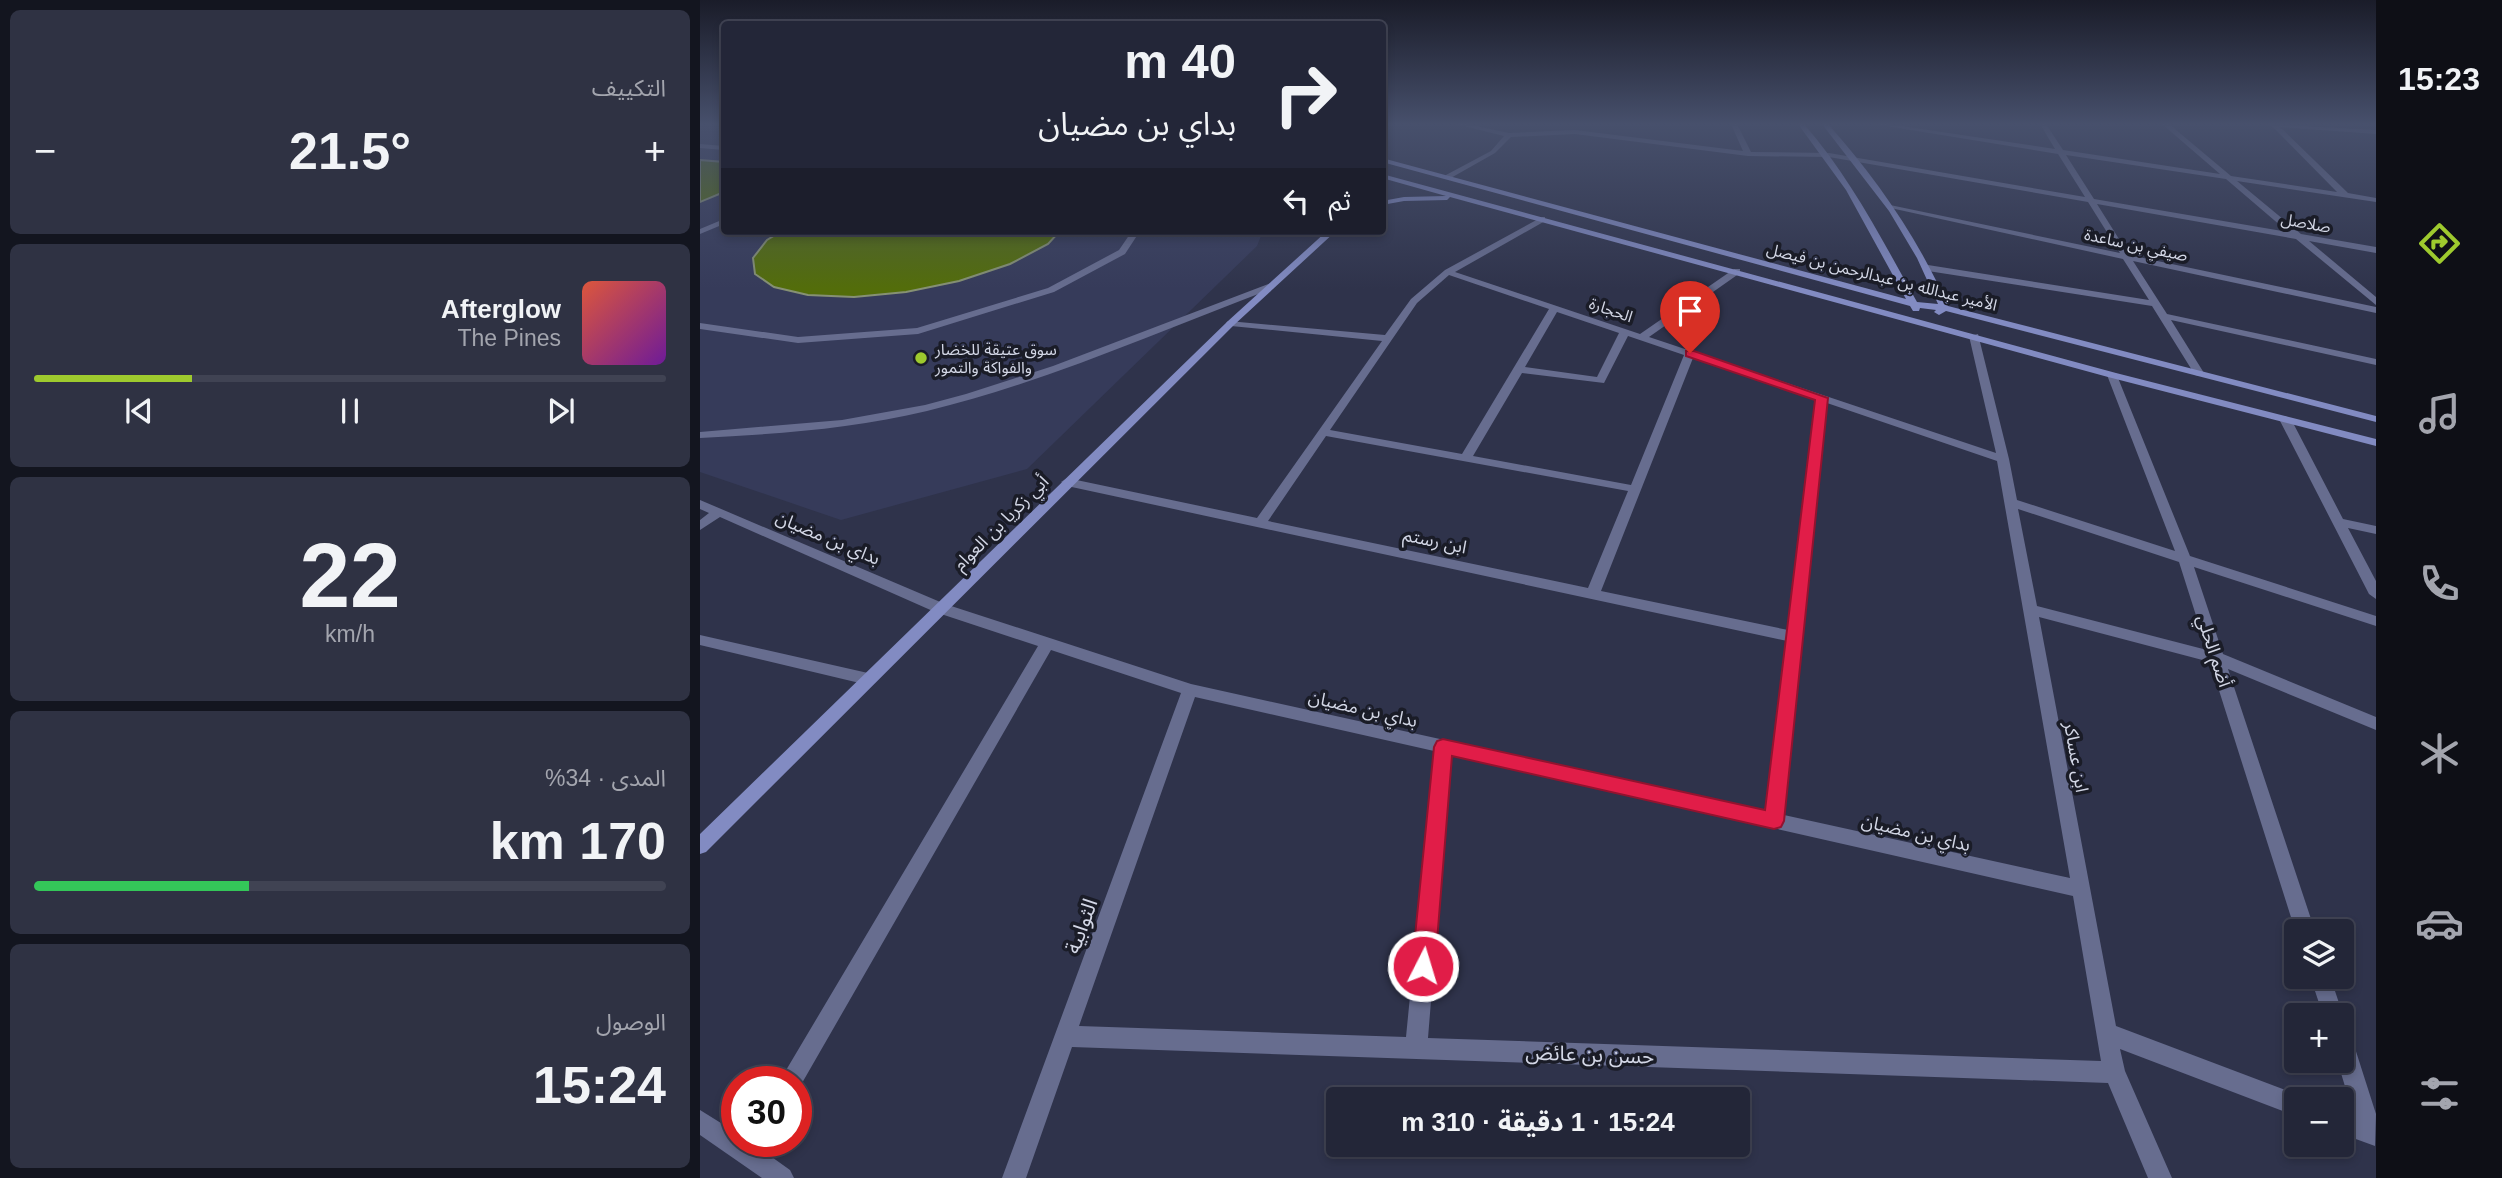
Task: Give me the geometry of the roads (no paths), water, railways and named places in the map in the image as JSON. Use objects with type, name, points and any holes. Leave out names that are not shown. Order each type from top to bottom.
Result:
[{"type":"street","name":"الأمير عبدالله بن عبدالرحمن بن فيصل","points":[[1456,179],[1913,304],[1944,308],[2376,419]]},
{"type":"street","points":[[1844,179],[1875,229],[1924,323],[1944,308],[1928,268],[1871,179]]},
{"type":"street","name":"صلاصل","points":[[1963,179],[2376,250]]},
{"type":"street","points":[[2077,179],[2199,373]]},
{"type":"street","points":[[2230,179],[2376,302]]},
{"type":"street","points":[[2241,179],[2376,200]]},
{"type":"street","points":[[2329,179],[2345,195]]},
{"type":"street","name":"الأمير عبدالله بن عبدالرحمن بن فيصل","points":[[1386,180],[1469,199],[2112,375],[2376,443]]},
{"type":"street","name":"الأمير عبدالله بن عبدالرحمن بن فيصل","points":[[1386,203],[1433,198],[1469,199]]},
{"type":"street","name":"صيفي بن ساعدة","points":[[1890,207],[2376,310]]},
{"type":"street","points":[[1260,523],[1386,338],[1415,301],[1448,272],[1542,219]]},
{"type":"street","points":[[700,232],[721,222]]},
{"type":"street","points":[[700,326],[798,340],[918,331],[1051,290],[1122,253],[1133,235]]},
{"type":"street","name":"أبي زكريا بن العوام","points":[[700,846],[1067,482],[1231,323],[1328,235]]},
{"type":"street","points":[[1928,268],[2156,304]]},
{"type":"street","points":[[1642,337],[1737,271]]},
{"type":"street","name":"الحجارة","points":[[1448,272],[2003,459]]},
{"type":"street","points":[[700,435],[796,430],[926,408],[1049,372],[1271,286]]},
{"type":"street","points":[[1466,458],[1555,307]]},
{"type":"street","points":[[2164,316],[2376,362]]},
{"type":"street","points":[[1231,323],[1386,338]]},
{"type":"street","points":[[1519,369],[1600,381],[1625,331]]},
{"type":"street","name":"ابن عساكر","points":[[1974,336],[2003,459],[2114,1072],[2160,1178]]},
{"type":"street","points":[[1593,594],[1690,353]]},
{"type":"street","name":"أضم الحلي","points":[[2112,375],[2184,557],[2301,919]]},
{"type":"street","points":[[1774,821],[1822,398]]},
{"type":"street","points":[[2285,419],[2376,594]]},
{"type":"street","points":[[1322,432],[1635,489]]},
{"type":"street","name":"ابن رستم","points":[[1067,482],[1794,637]]},
{"type":"street","points":[[2010,502],[2376,621]]},
{"type":"street","name":"بداي بن مضيان","points":[[700,504],[940,608],[1191,690],[2081,890]]},
{"type":"street","points":[[700,526],[719,512]]},
{"type":"street","points":[[2339,522],[2376,530]]},
{"type":"street","points":[[2029,609],[2217,658],[2376,724]]},
{"type":"street","points":[[700,640],[868,679]]},
{"type":"street","points":[[799,1066],[1046,643]]},
{"type":"street","name":"الثوابية","points":[[1014,1178],[1191,690]]},
{"type":"street","points":[[1416,1048],[1443,747]]},
{"type":"street","points":[[2107,1033],[2284,1100]]},
{"type":"street","name":"حسن بن عائض","points":[[1065,1036],[2114,1072]]},
{"type":"street","points":[[2353,1073],[2374,1135]]},
{"type":"street","points":[[700,1121],[721,1132]]},
{"type":"street","points":[[2354,1128],[2374,1135]]},
{"type":"street","points":[[761,1157],[782,1178]]},
{"type":"place","name":"سوق عتيقة للخضار والفواكة والتمور","points":[[921,358]]}]
